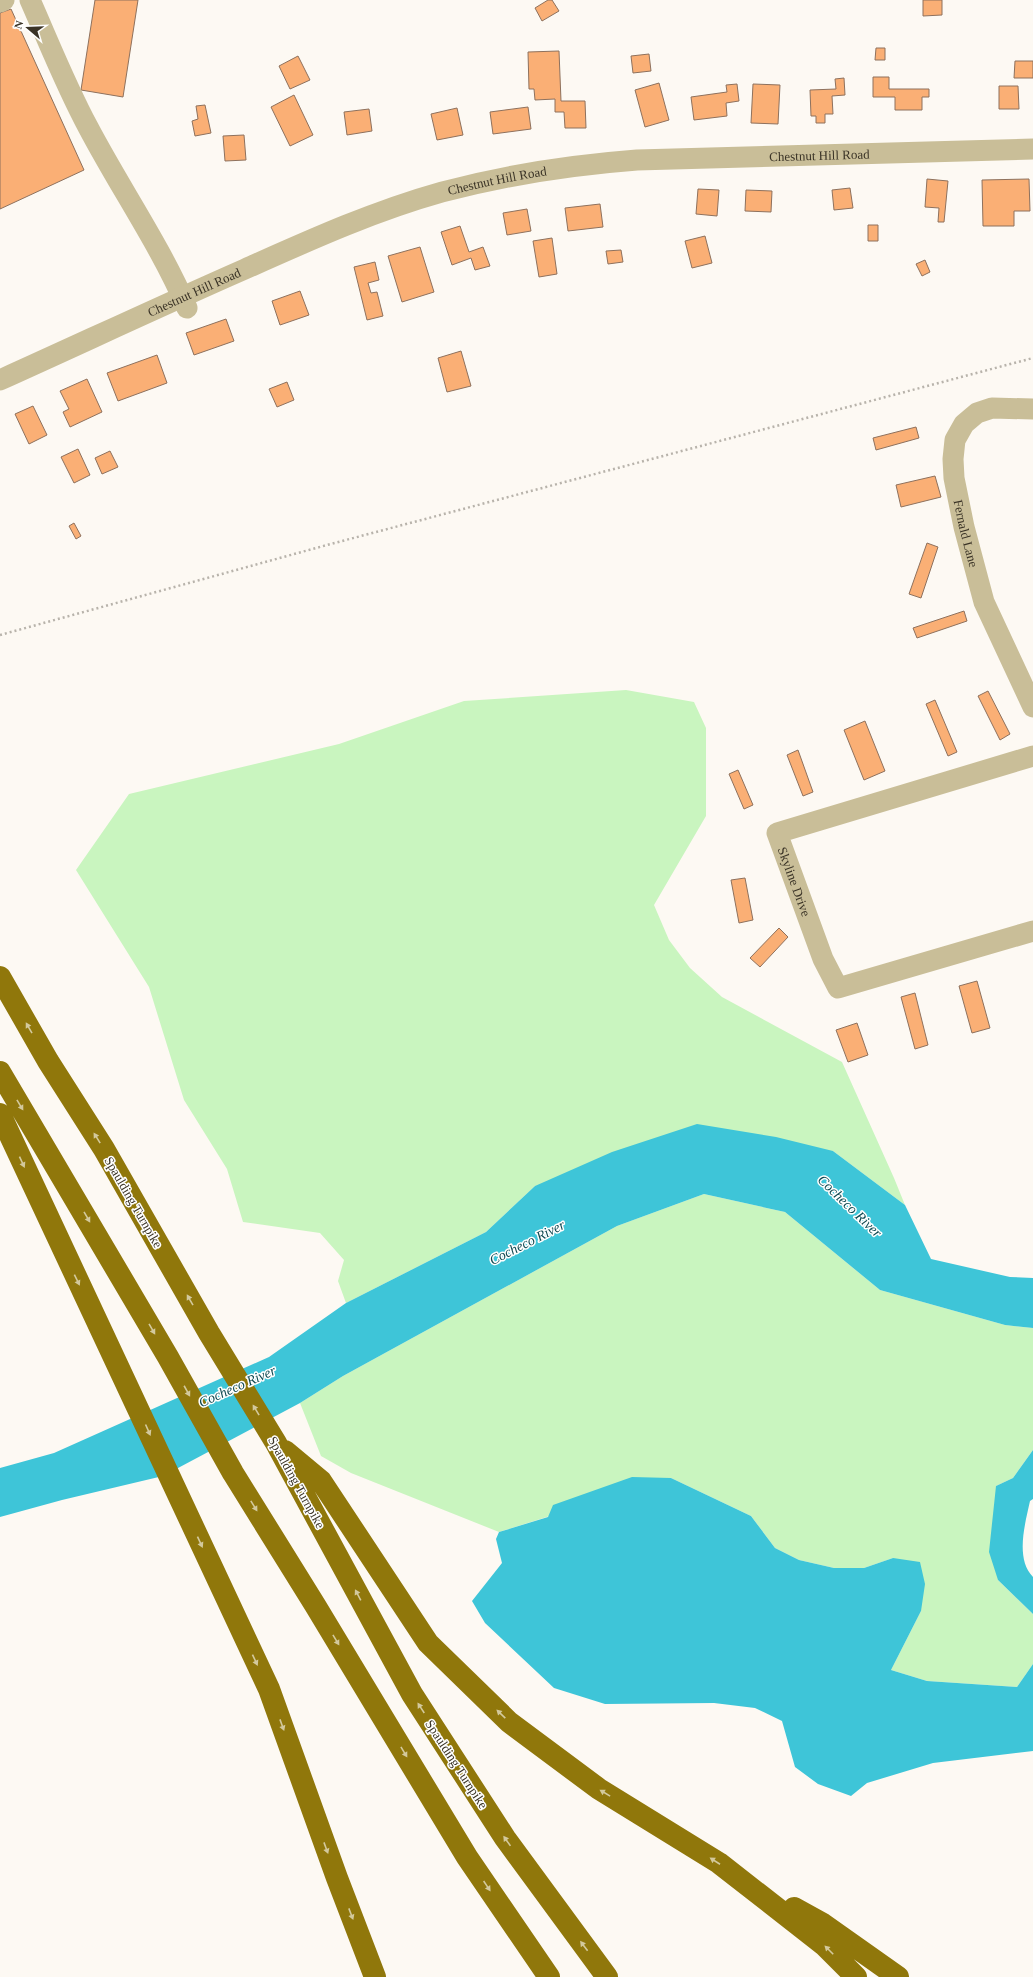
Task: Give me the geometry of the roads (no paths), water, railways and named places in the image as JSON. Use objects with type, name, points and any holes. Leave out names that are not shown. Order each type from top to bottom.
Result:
[{"type":"highway","name":"Spaulding Turnpike","points":[[0,978],[48,1061],[104,1149],[209,1334],[276,1443],[412,1694],[505,1838],[607,1977]]},
{"type":"highway","points":[[0,1072],[168,1357],[233,1473],[315,1605],[467,1857],[549,1977]]},
{"type":"highway","points":[[0,1114],[269,1689],[337,1878],[375,1977]]},
{"type":"highway","points":[[276,1443],[321,1481],[428,1642],[509,1722],[599,1790],[662,1827],[737,1877],[824,1945],[856,1977]]},
{"type":"highway","points":[[737,1877],[823,1924],[898,1977]]},
{"type":"street","points":[[0,2],[4,0]]},
{"type":"street","points":[[30,0],[88,127],[163,258],[185,302]]},
{"type":"street","name":"Chestnut Hill Road","points":[[0,380],[185,302],[333,230],[392,208],[442,192],[533,172],[594,163],[685,157],[1033,148]]},
{"type":"street","name":"Fernald Lane","points":[[1033,409],[992,408],[977,413],[964,424],[955,440],[953,459],[954,478],[964,527],[984,602],[1033,707]]},
{"type":"street","name":"Skyline Drive","points":[[1033,756],[777,833],[823,959],[838,988],[1033,932]]},
{"type":"water","name":"Cocheco River","points":[[697,1124],[776,1137],[833,1151],[905,1205],[931,1259],[1010,1277],[1033,1278],[1033,1328],[1005,1325],[880,1290],[785,1212],[704,1194],[617,1226],[343,1376],[300,1403],[163,1476],[62,1500],[0,1517],[0,1468],[54,1453],[269,1357],[346,1303],[486,1232],[535,1186],[612,1152]]},
{"type":"water","points":[[1033,1450],[1033,1499],[1030,1501],[1024,1530],[1023,1551],[1027,1570],[1033,1577],[1033,1614],[998,1580],[989,1552],[996,1486],[1013,1478]]},
{"type":"water","points":[[632,1477],[671,1478],[751,1516],[775,1548],[799,1560],[834,1568],[864,1568],[893,1558],[920,1562],[925,1584],[921,1611],[891,1670],[927,1681],[1017,1687],[1033,1664],[1033,1751],[933,1763],[867,1783],[851,1796],[818,1784],[795,1767],[782,1721],[755,1708],[714,1703],[605,1704],[554,1688],[485,1623],[472,1601],[502,1563],[496,1539],[499,1532],[548,1517],[553,1505]]}]
